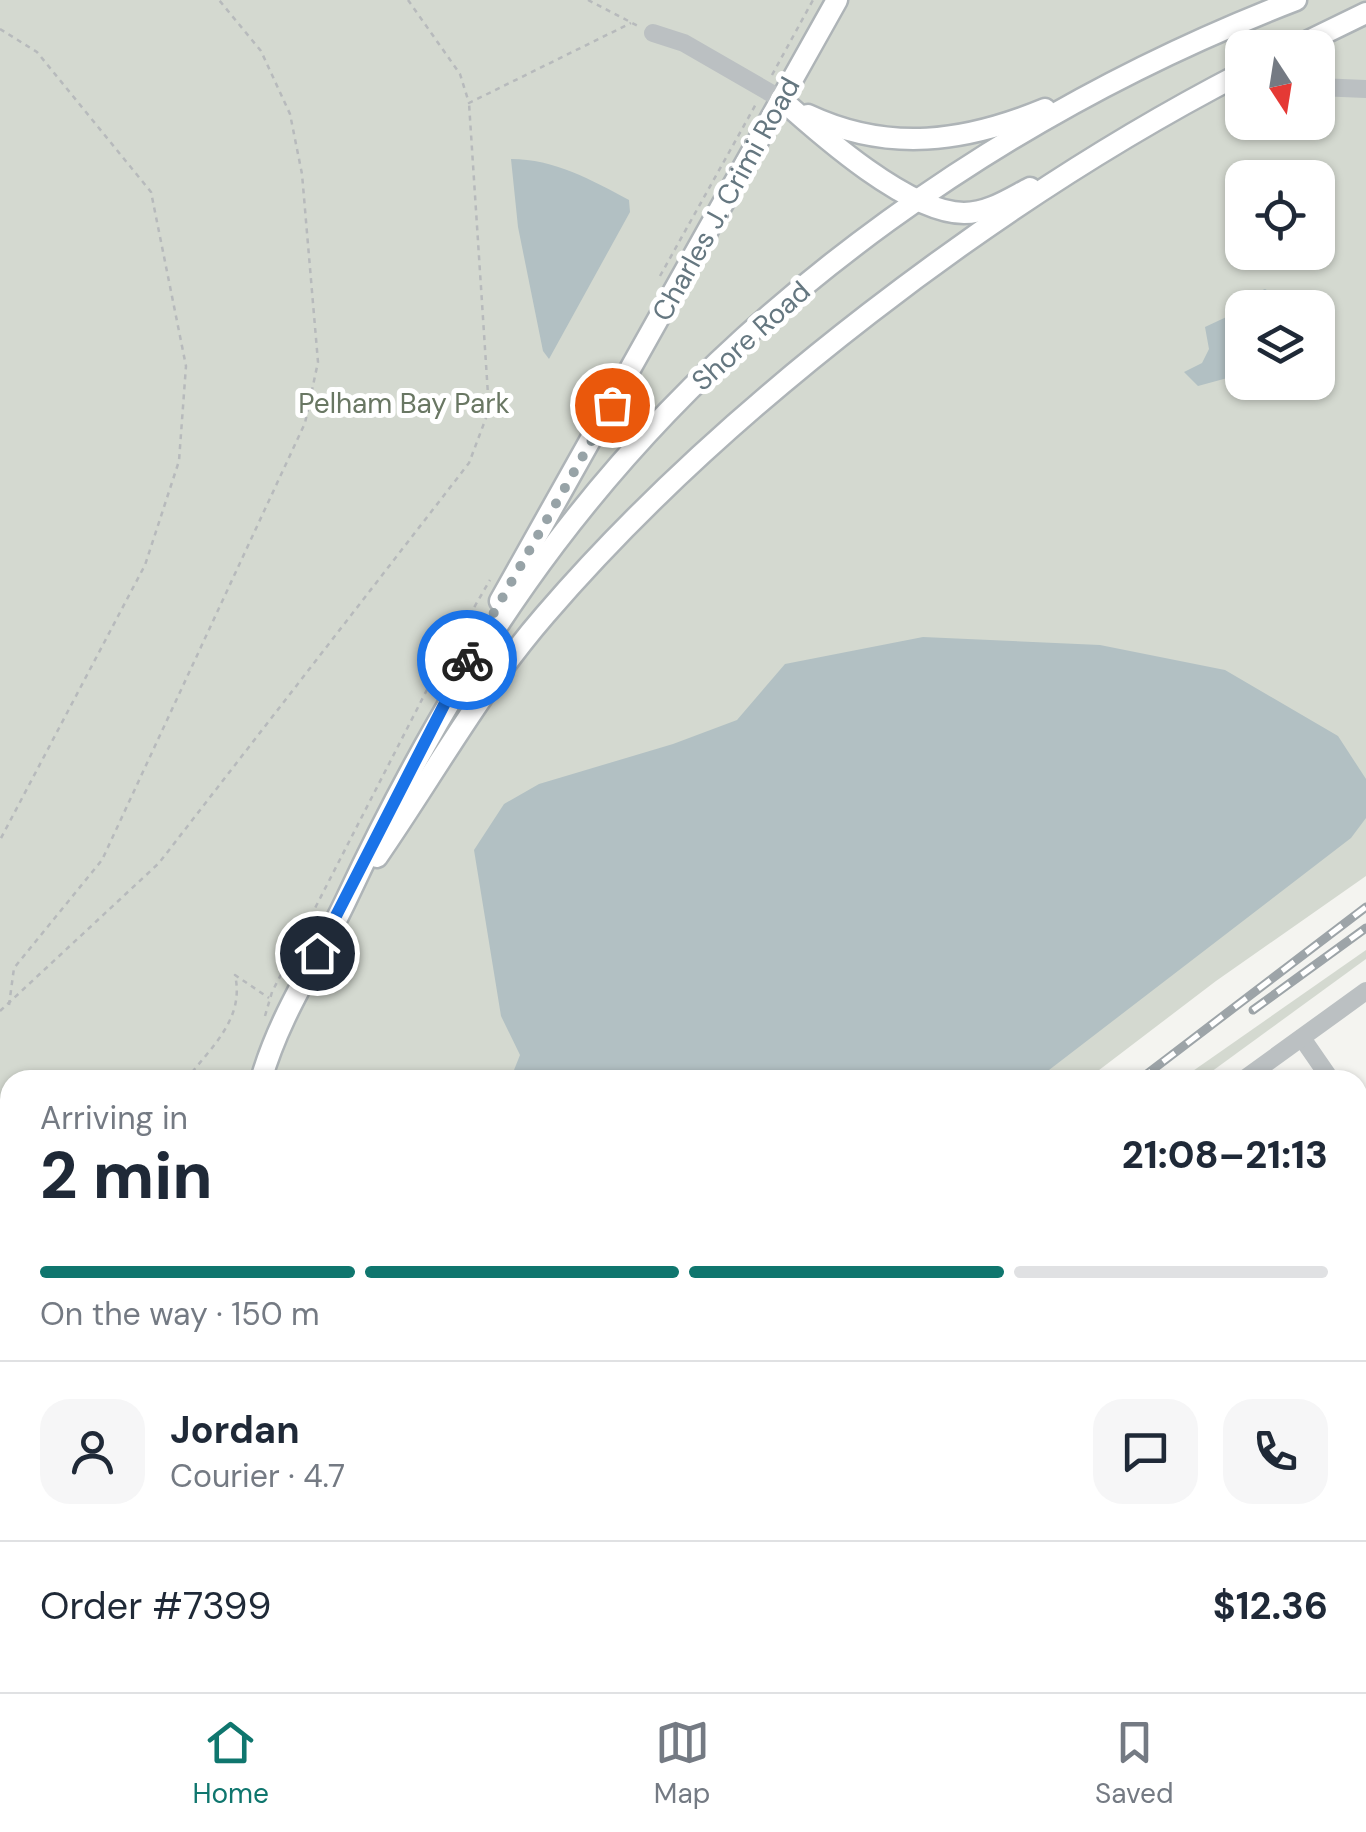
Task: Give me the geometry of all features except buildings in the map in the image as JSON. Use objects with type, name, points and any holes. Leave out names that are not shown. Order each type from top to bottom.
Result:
[{"type":"main road","name":"Charles J. Crimi Road","points":[[441,714],[462,668],[838,0]]},
{"type":"main road","name":"Shore Road","points":[[264,1070],[280,1021],[441,714],[554,546],[640,444],[716,366],[796,294],[919,200],[1110,83],[1296,0]]},
{"type":"main road","points":[[1332,30],[1366,14]]},
{"type":"main road","name":"Shore Road","points":[[344,904],[489,685],[546,614],[632,523],[738,424],[848,333],[950,257],[1129,136],[1225,82]]},
{"type":"main road","points":[[780,99],[849,131],[888,140],[932,141],[993,130],[1110,83]]},
{"type":"main road","points":[[780,99],[828,140],[919,200],[953,212],[986,210],[1129,136]]},
{"type":"street","points":[[653,33],[684,44],[780,99]]},
{"type":"street","points":[[1335,88],[1366,88]]},
{"type":"street","points":[[1258,1070],[1366,991]]},
{"type":"street","points":[[1302,1038],[1324,1070]]},
{"type":"path","points":[[9,1005],[14,968],[102,860],[305,422],[318,362],[302,174],[290,114],[262,52],[220,0]]},
{"type":"path","points":[[0,1011],[159,862],[469,463],[489,410],[470,103],[460,74],[408,0]]},
{"type":"path","points":[[588,0],[653,33]]},
{"type":"path","points":[[470,103],[631,23]]},
{"type":"path","points":[[0,30],[37,52],[152,192],[186,366],[179,461],[145,565],[0,840]]},
{"type":"path","points":[[194,1070],[236,1015],[236,975],[270,998]]},
{"type":"green space","name":"Pelham Bay Park","points":[[0,0],[1366,0],[1366,876],[1216,981],[1099,1070],[0,1070]]},
{"type":"green space","points":[[1366,950],[1366,959],[1214,1070],[1194,1070]]},
{"type":"shaded area","points":[[511,159],[557,167],[629,200],[630,212],[549,359],[543,351],[518,227]]},
{"type":"shaded area","points":[[1225,318],[1225,379],[1198,386],[1184,372],[1202,363],[1209,349],[1205,327]]},
{"type":"shaded area","points":[[923,637],[1100,645],[1225,670],[1338,736],[1366,779],[1366,818],[1351,838],[1049,1070],[514,1070],[520,1055],[501,1016],[474,850],[504,804],[539,784],[673,744],[737,720],[785,664]]},
{"type":"railway","points":[[1152,1070],[1366,907]]},
{"type":"railway","points":[[1253,1010],[1366,928]]},
{"type":"way so far","points":[[467,660],[612,405]]},
{"type":"route","points":[[317,953],[467,660]]}]
